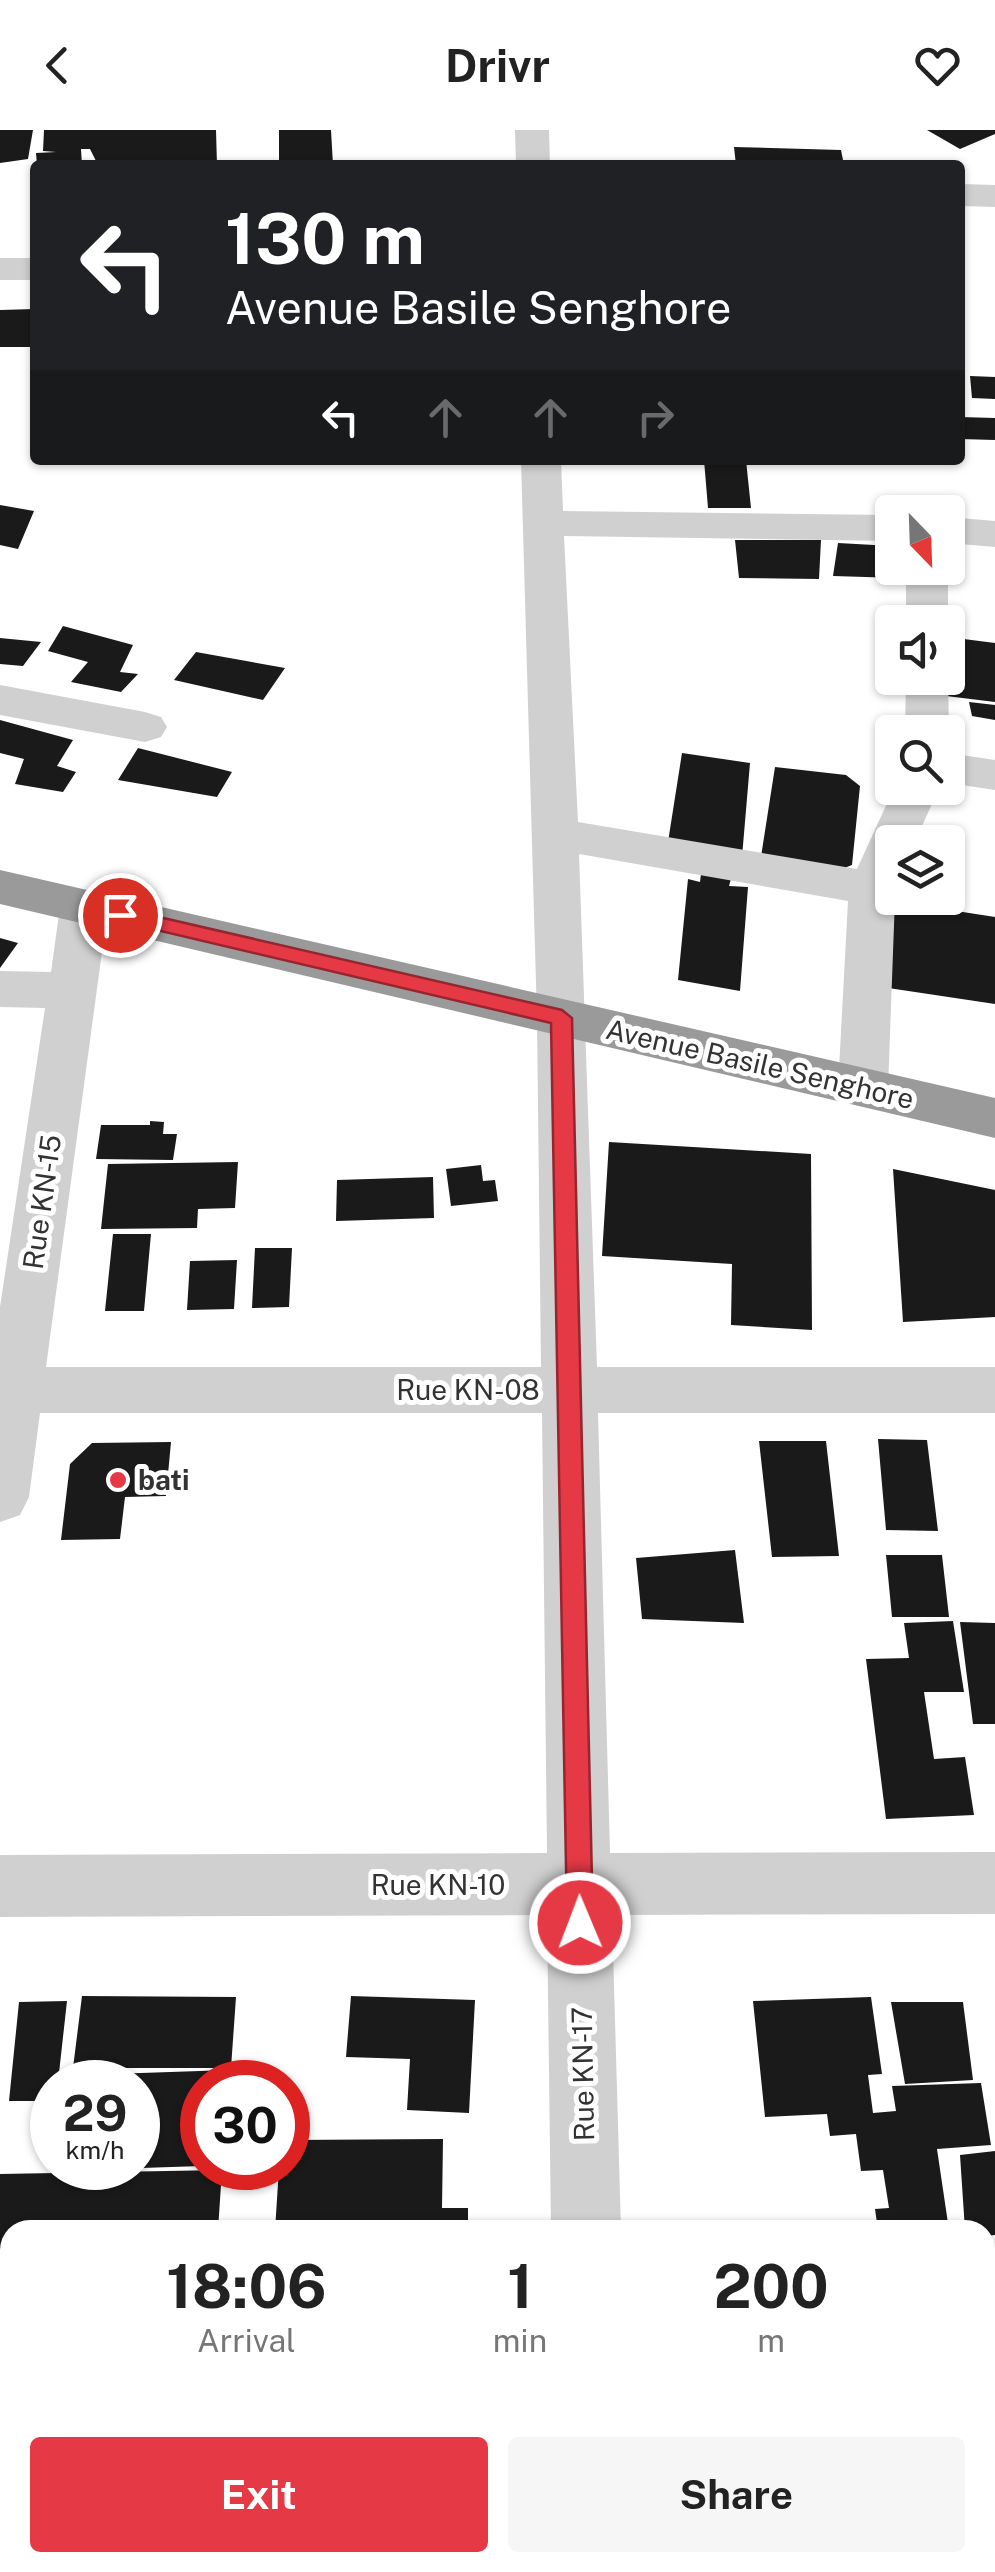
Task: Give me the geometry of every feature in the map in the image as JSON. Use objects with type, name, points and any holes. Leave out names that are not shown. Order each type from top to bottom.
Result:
[{"type":"highway","name":"Avenue Basile Senghore","points":[[0,887],[995,1118]]},
{"type":"street","points":[[532,130],[532,160]]},
{"type":"street","points":[[965,195],[995,196]]},
{"type":"street","points":[[0,270],[30,268]]},
{"type":"street","name":"Rue KN-17","points":[[541,465],[562,1018],[586,2220]]},
{"type":"street","points":[[544,523],[875,528]]},
{"type":"street","points":[[965,531],[995,534]]},
{"type":"street","points":[[0,700],[146,727]]},
{"type":"street","points":[[965,771],[995,776]]},
{"type":"street","points":[[863,1088],[872,888],[909,805]]},
{"type":"street","points":[[554,834],[872,888]]},
{"type":"street","name":"Rue KN-15","points":[[0,1496],[8,1390],[84,907]]},
{"type":"street","points":[[0,989],[71,990]]},
{"type":"street","name":"Rue KN-08","points":[[8,1390],[995,1390]]},
{"type":"street","name":"Rue KN-10","points":[[0,1886],[995,1883]]},
{"type":"building","points":[[0,130],[33,130],[28,159],[0,163]]},
{"type":"building","points":[[44,130],[216,130],[217,160],[96,160],[90,149],[81,149],[82,160],[37,160],[36,153],[56,152],[43,151]]},
{"type":"building","points":[[279,130],[331,130],[333,160],[279,160]]},
{"type":"building","points":[[927,130],[995,130],[995,134],[960,149]]},
{"type":"building","points":[[734,147],[841,150],[843,160],[735,160]]},
{"type":"building","points":[[30,309],[30,347],[0,347],[0,310]]},
{"type":"building","points":[[970,376],[995,377],[995,399],[972,398]]},
{"type":"building","points":[[965,417],[995,418],[995,440],[965,439]]},
{"type":"building","points":[[704,465],[747,465],[751,508],[708,508]]},
{"type":"building","points":[[0,505],[34,511],[18,549],[0,545]]},
{"type":"building","points":[[735,540],[821,540],[819,579],[739,578]]},
{"type":"building","points":[[838,543],[875,545],[875,577],[833,576]]},
{"type":"building","points":[[63,626],[133,645],[120,672],[138,674],[121,692],[71,682],[88,662],[48,651]]},
{"type":"building","points":[[0,638],[41,642],[23,666],[0,664]]},
{"type":"building","points":[[965,639],[995,643],[995,702],[938,695],[965,695]]},
{"type":"building","points":[[196,652],[285,668],[263,700],[174,680]]},
{"type":"building","points":[[969,702],[995,705],[995,720],[972,716]]},
{"type":"building","points":[[0,720],[73,740],[57,766],[76,772],[63,792],[15,784],[24,759],[0,753]]},
{"type":"building","points":[[138,748],[232,772],[217,797],[118,780]]},
{"type":"building","points":[[682,753],[750,763],[742,857],[668,842]]},
{"type":"building","points":[[775,767],[846,775],[860,786],[852,865],[834,872],[760,863]]},
{"type":"building","points":[[701,874],[731,879],[729,886],[748,887],[740,991],[678,980],[688,879],[700,882]]},
{"type":"building","points":[[965,912],[995,917],[995,1004],[875,986],[889,915]]},
{"type":"building","points":[[0,938],[18,943],[0,968]]},
{"type":"building","points":[[150,1121],[164,1122],[163,1134],[177,1134],[173,1160],[96,1159],[101,1125],[150,1125]]},
{"type":"building","points":[[609,1142],[811,1154],[812,1330],[731,1325],[732,1264],[602,1256]]},
{"type":"building","points":[[238,1162],[235,1208],[198,1209],[197,1228],[101,1229],[108,1164]]},
{"type":"building","points":[[481,1165],[483,1181],[495,1180],[498,1201],[451,1206],[446,1169]]},
{"type":"building","points":[[893,1169],[995,1190],[995,1317],[903,1322]]},
{"type":"building","points":[[433,1177],[434,1218],[336,1221],[337,1180]]},
{"type":"building","points":[[113,1234],[151,1234],[144,1311],[105,1311]]},
{"type":"building","points":[[255,1248],[292,1248],[289,1307],[252,1308]]},
{"type":"building","points":[[237,1260],[234,1309],[187,1310],[190,1261]]},
{"type":"building","points":[[878,1439],[927,1440],[938,1531],[886,1530]]},
{"type":"building","points":[[759,1441],[826,1441],[839,1556],[772,1557]]},
{"type":"building","name":"bati","points":[[171,1442],[166,1496],[125,1497],[120,1539],[61,1540],[70,1464],[92,1443]]},
{"type":"building","points":[[735,1550],[744,1623],[642,1619],[636,1558]]},
{"type":"building","points":[[886,1555],[942,1555],[949,1617],[892,1617]]},
{"type":"building","points":[[953,1621],[964,1692],[924,1692],[934,1759],[965,1757],[974,1815],[886,1819],[866,1659],[909,1658],[904,1623]]},
{"type":"building","points":[[960,1622],[995,1623],[995,1724],[973,1724]]},
{"type":"building","points":[[82,1996],[236,1997],[232,2060],[180,2060],[180,2068],[160,2068],[160,2060],[74,2060]]},
{"type":"building","points":[[351,1996],[475,2000],[469,2113],[407,2110],[410,2059],[346,2057]]},
{"type":"building","points":[[871,1997],[882,2074],[868,2075],[873,2113],[896,2111],[892,2086],[981,2083],[991,2145],[937,2149],[948,2220],[877,2220],[875,2209],[889,2208],[883,2170],[861,2171],[856,2134],[830,2136],[827,2114],[765,2117],[753,2001]]},
{"type":"building","points":[[67,2001],[60,2060],[30,2060],[30,2101],[9,2101],[19,2002]]},
{"type":"building","points":[[891,2002],[963,2002],[973,2080],[905,2084]]},
{"type":"building","points":[[160,2072],[180,2072],[180,2167],[160,2167]]},
{"type":"building","points":[[443,2139],[442,2208],[468,2208],[468,2220],[276,2220],[278,2190],[310,2190],[310,2140]]},
{"type":"building","points":[[995,2151],[995,2220],[964,2220],[960,2155]]},
{"type":"building","points":[[160,2171],[180,2171],[180,2190],[221,2190],[219,2220],[0,2220],[0,2174],[30,2173],[30,2190],[160,2190]]},
{"type":"place","name":"bati","points":[[118,1480]]},
{"type":"route","points":[[120,915],[562,1018],[580,1923]]}]
